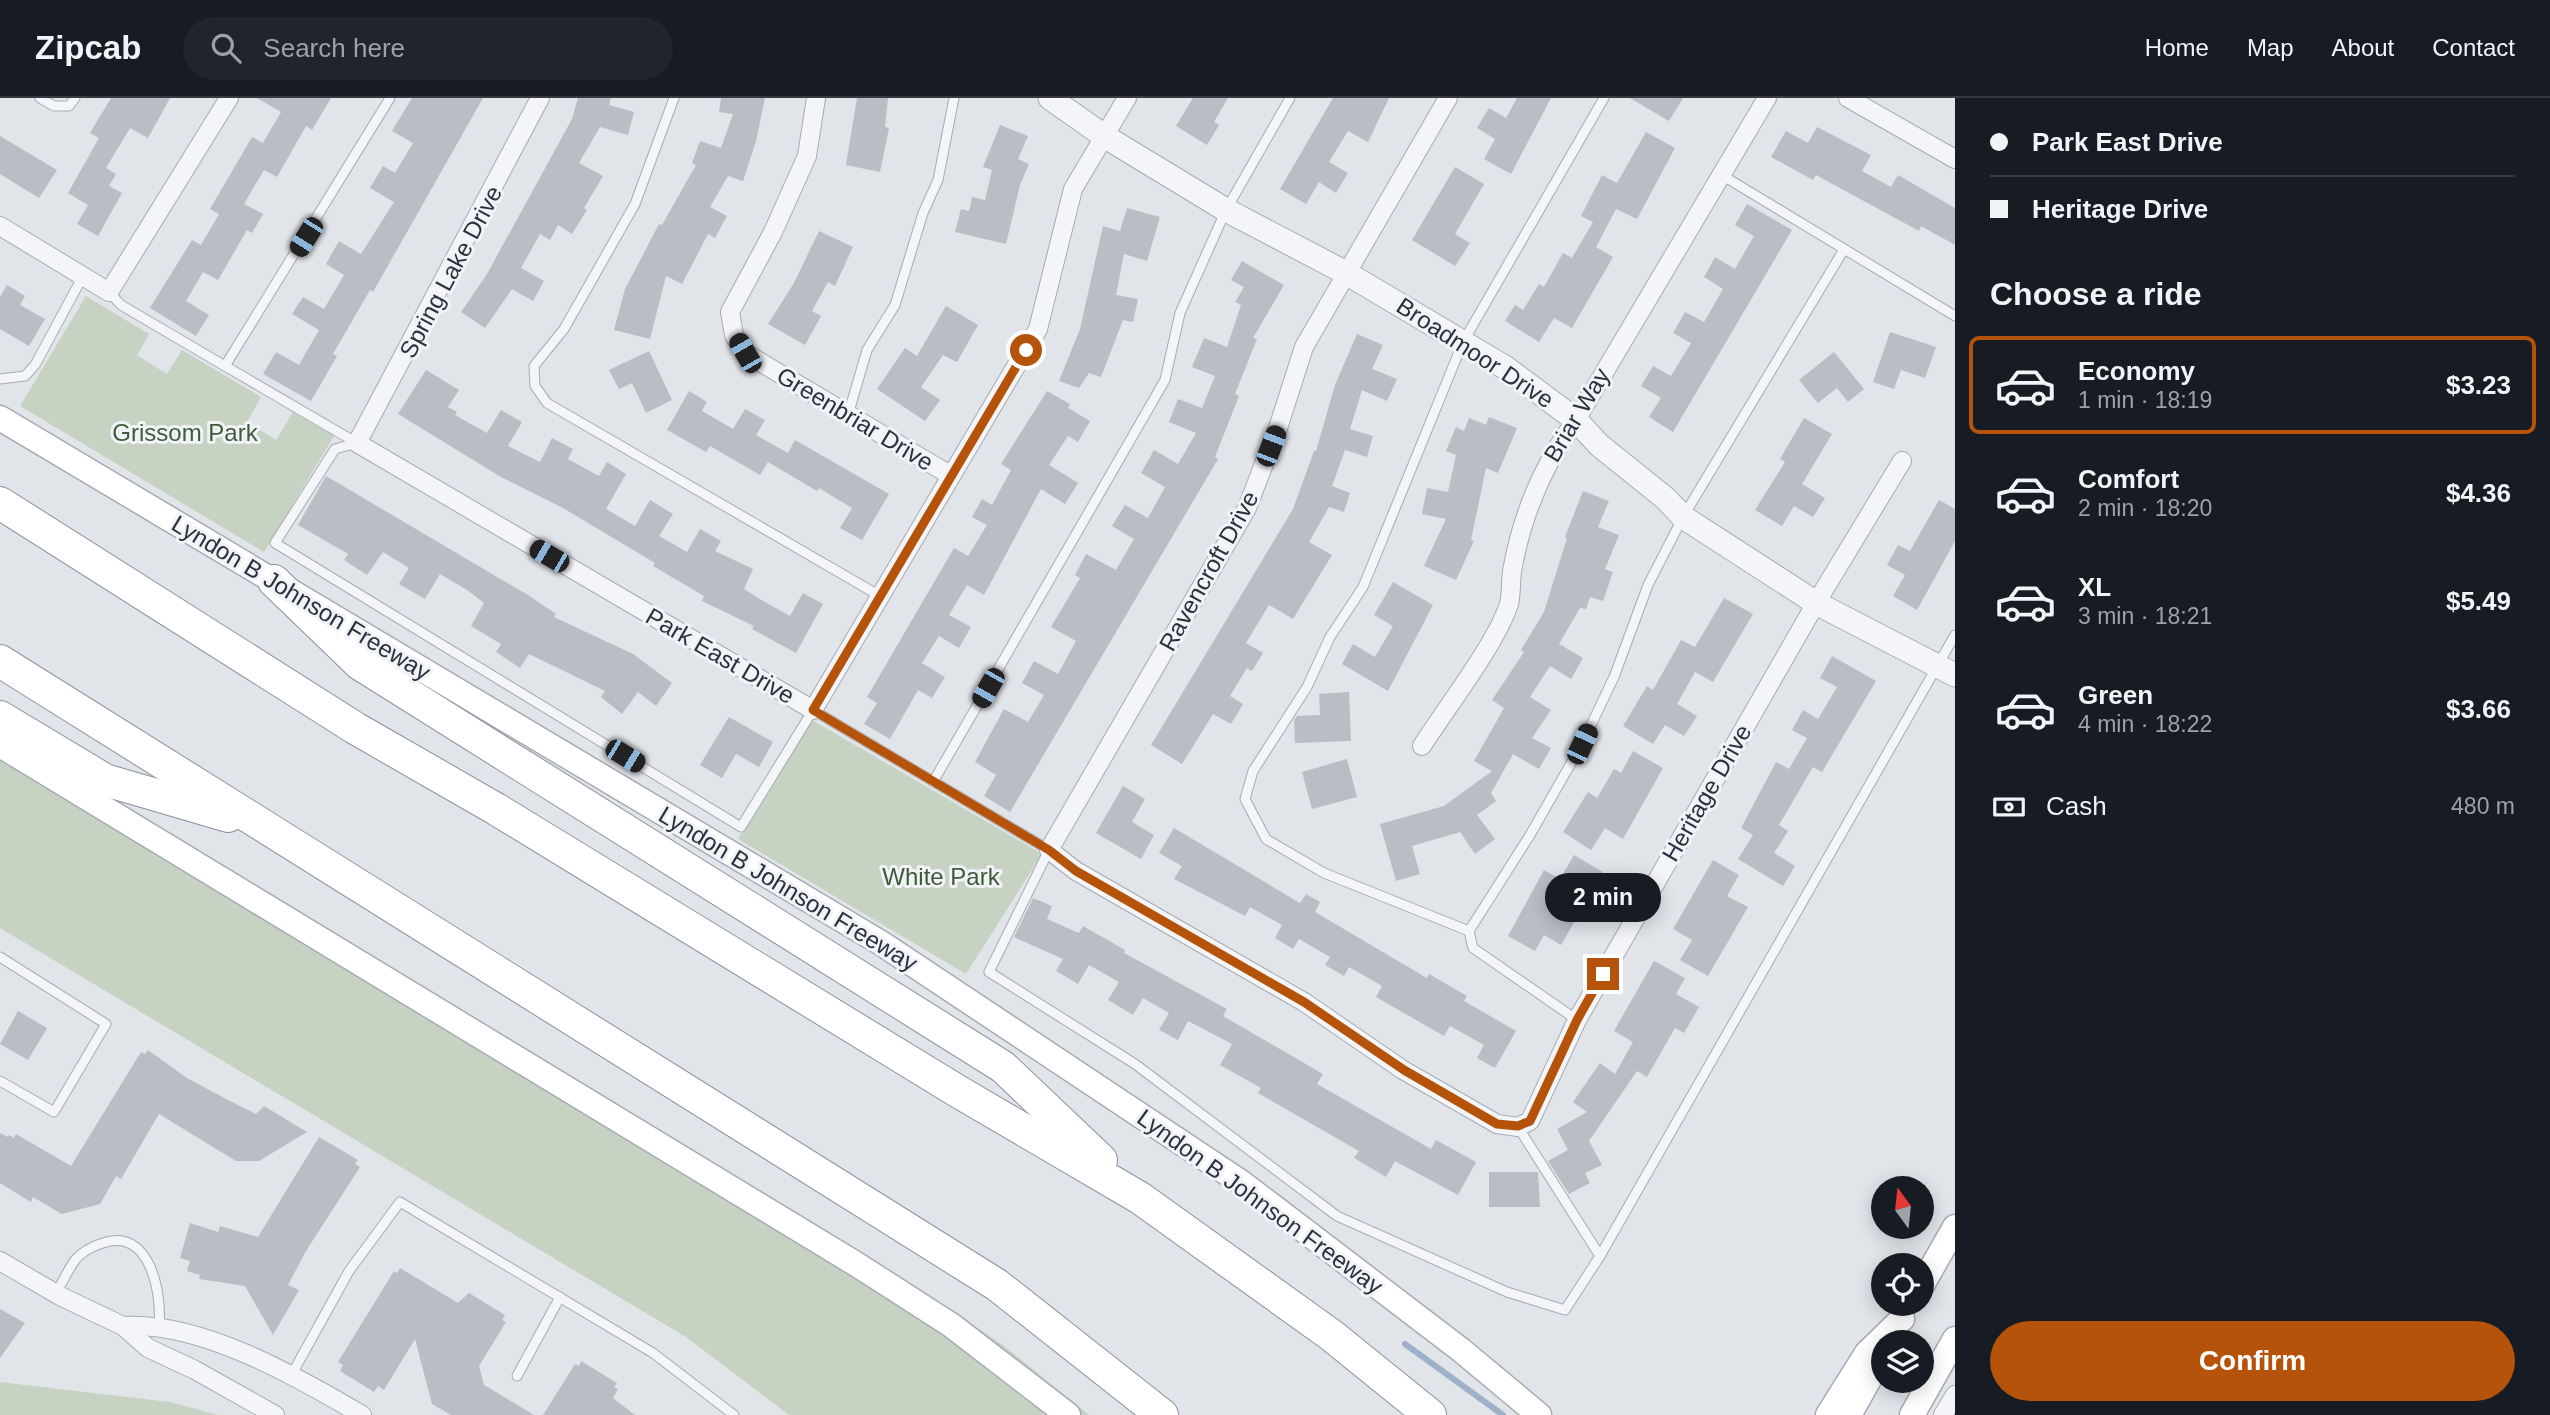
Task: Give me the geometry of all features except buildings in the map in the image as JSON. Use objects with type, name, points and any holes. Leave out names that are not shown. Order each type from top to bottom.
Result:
[{"type":"highway","points":[[0,503],[355,728],[496,809],[947,1085],[1140,1198],[1331,1335],[1430,1415]]},
{"type":"highway","points":[[274,582],[360,664],[1003,1067],[1140,1198]]},
{"type":"highway","points":[[0,662],[997,1285],[1162,1415]]},
{"type":"highway","points":[[0,716],[105,780],[266,827]]},
{"type":"main road","name":"Lyndon B Johnson Freeway","points":[[0,418],[893,951],[1242,1183],[1451,1342],[1539,1415]]},
{"type":"main road","points":[[0,745],[856,1264],[951,1325],[1069,1415]]},
{"type":"main road","points":[[1934,1263],[1955,1227]]},
{"type":"main road","points":[[1828,1415],[1867,1353],[1901,1316]]},
{"type":"main road","points":[[1912,1415],[1955,1339]]},
{"type":"main road","points":[[1858,1410],[1871,1381]]},
{"type":"street","points":[[0,226],[109,292],[229,98]]},
{"type":"street","name":"Spring Lake Drive","points":[[357,443],[540,98]]},
{"type":"street","name":"Greenbriar Drive","points":[[816,98],[807,156],[773,232],[730,312],[734,335],[745,353],[950,475]]},
{"type":"street","name":"Broadmoor Drive","points":[[1050,98],[1104,136],[1226,210],[1348,274],[1506,368],[1576,419],[1599,445],[1665,498],[1684,517],[1816,603],[1946,670]]},
{"type":"street","name":"Park East Drive","points":[[357,443],[813,710],[1038,329],[1073,189],[1127,98]]},
{"type":"street","name":"Ravencroft Drive","points":[[1049,850],[1247,508],[1279,425],[1304,347],[1448,98]]},
{"type":"street","name":"Briar Way","points":[[1422,746],[1494,635],[1509,603],[1513,567],[1528,511],[1552,452],[1576,419],[1720,174],[1768,98]]},
{"type":"street","points":[[1848,98],[1955,159]]},
{"type":"street","name":"Heritage Drive","points":[[1518,1126],[1530,1121],[1577,1020],[1816,603],[1902,461]]},
{"type":"street","points":[[1049,850],[1076,871],[1304,1002],[1404,1070],[1497,1124],[1518,1126]]},
{"type":"street","points":[[0,1261],[56,1293],[123,1326],[148,1348],[195,1370],[275,1415]]},
{"type":"street","points":[[123,1326],[159,1326],[292,1374],[362,1415]]},
{"type":"street","points":[[1943,1415],[1955,1395]]},
{"type":"lane","points":[[40,98],[54,106],[69,106],[75,98]]},
{"type":"lane","points":[[225,366],[390,98]]},
{"type":"lane","points":[[674,98],[635,204],[564,329],[534,366],[535,386],[547,403],[880,596]]},
{"type":"lane","points":[[848,415],[867,350],[895,304],[923,213],[938,180],[954,98]]},
{"type":"lane","points":[[933,782],[1165,380],[1180,313],[1226,210],[1290,98]]},
{"type":"lane","points":[[1468,931],[1324,873],[1266,839],[1245,799],[1253,771],[1307,687],[1330,637],[1363,587],[1463,342],[1604,98]]},
{"type":"lane","points":[[1720,174],[1843,251],[1955,316]]},
{"type":"lane","points":[[1577,1020],[1473,948],[1468,931],[1530,835],[1582,744],[1614,677],[1648,585],[1684,517],[1843,251]]},
{"type":"lane","points":[[0,379],[25,376],[35,365],[83,276]]},
{"type":"lane","points":[[109,292],[121,305],[357,443]]},
{"type":"lane","points":[[357,443],[335,449],[275,543],[741,827],[813,710],[1049,850],[989,972],[1135,1064],[1337,1216],[1507,1292],[1565,1310],[1601,1256],[1946,670],[1955,635]]},
{"type":"lane","points":[[0,957],[106,1024],[54,1112],[0,1081]]},
{"type":"lane","points":[[1518,1126],[1601,1256]]},
{"type":"lane","points":[[292,1374],[349,1270],[400,1202],[653,1353],[734,1415]]},
{"type":"lane","points":[[56,1293],[76,1260],[85,1252],[116,1239],[124,1240],[147,1262],[158,1282],[159,1326]]},
{"type":"lane","points":[[517,1376],[560,1297]]},
{"type":"green space","name":"Grissom Park","points":[[86,296],[149,334],[137,355],[167,374],[182,350],[261,397],[247,422],[276,440],[293,412],[334,436],[264,552],[20,406]]},
{"type":"green space","name":"White Park","points":[[812,720],[1042,854],[966,974],[738,839]]},
{"type":"green space","points":[[0,742],[914,1286],[1003,1345],[1089,1415],[789,1415],[686,1337],[0,928]]},
{"type":"green space","points":[[0,1382],[170,1402],[218,1415],[0,1415]]},
{"type":"waterway","points":[[1405,1344],[1503,1415]]},
{"type":"route","points":[[1026,350],[813,710],[1049,850],[1076,871],[1304,1002],[1404,1070],[1497,1124],[1518,1126],[1530,1121],[1577,1020],[1603,974]]}]
